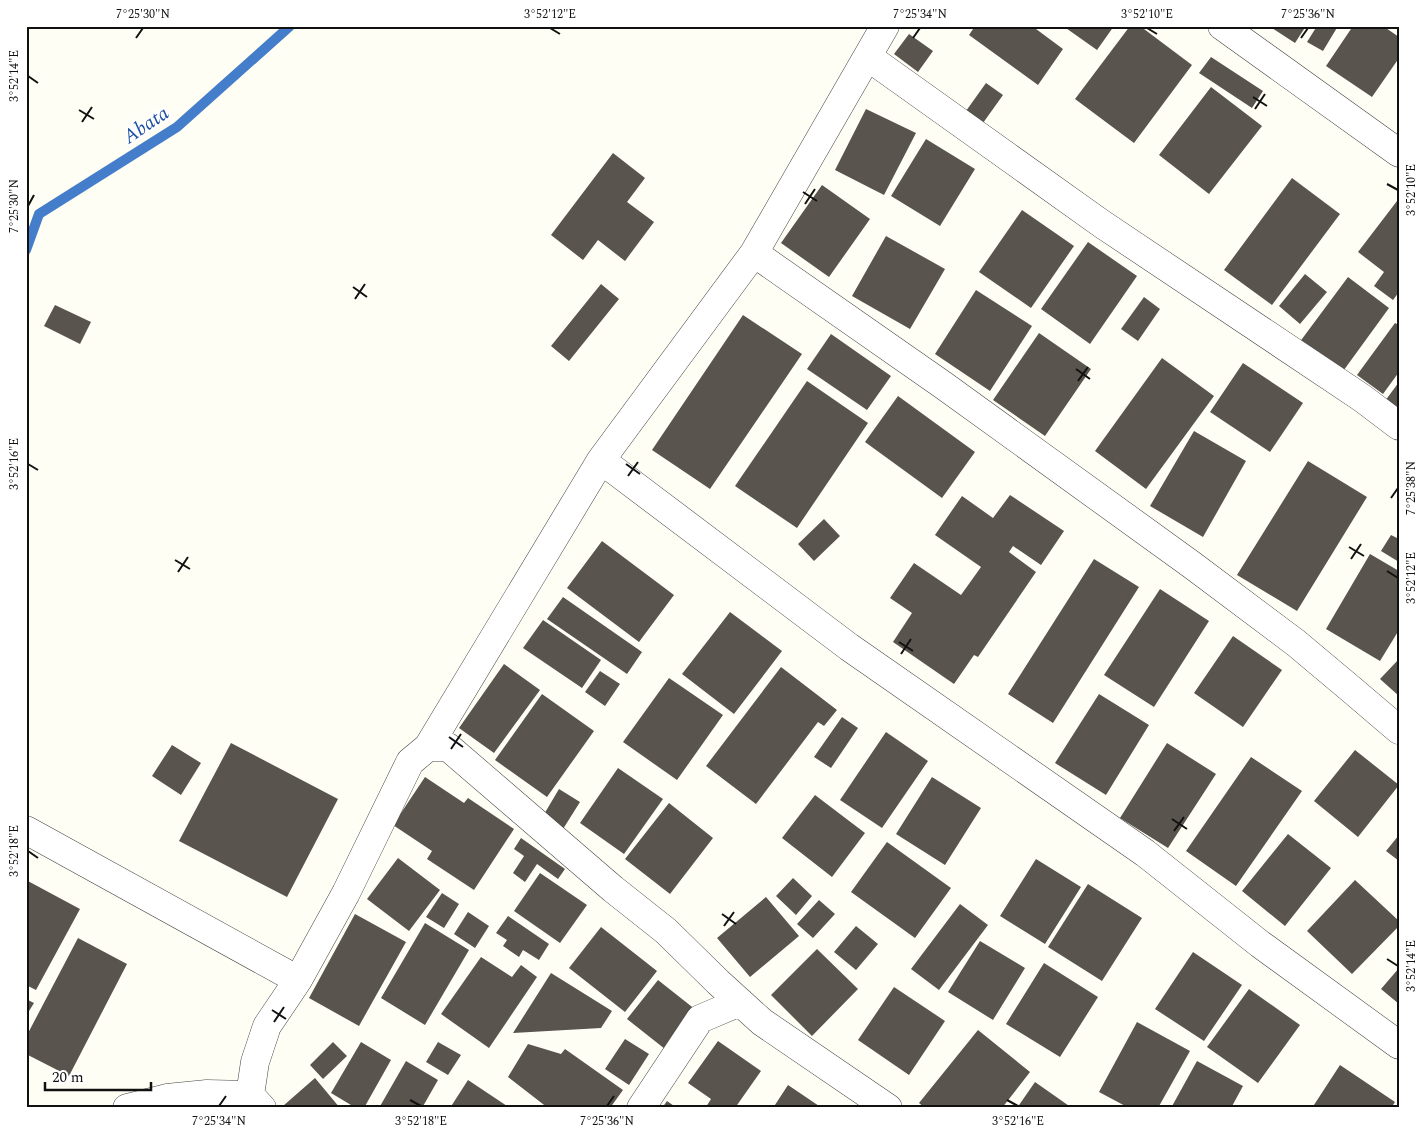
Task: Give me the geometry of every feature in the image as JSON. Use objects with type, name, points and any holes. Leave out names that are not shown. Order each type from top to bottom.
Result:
[{"type":"street","points":[[127,1108],[167,1098],[207,1094],[256,1101],[255,1062],[267,1026],[298,980],[346,893],[410,762],[428,747],[601,460],[754,253],[885,26]]},
{"type":"street","points":[[1222,26],[1399,154]]},
{"type":"street","points":[[868,57],[1102,224],[1362,398],[1399,426]]},
{"type":"street","points":[[754,253],[943,385],[1192,565],[1296,643],[1399,730]]},
{"type":"street","points":[[601,460],[849,648],[1145,853],[1260,944],[1399,1045]]},
{"type":"street","points":[[428,747],[448,747],[666,931],[762,1022],[888,1108]]},
{"type":"street","points":[[26,830],[298,980]]},
{"type":"street","points":[[642,1108],[700,1019],[740,1002]]},
{"type":"building","points":[[975,26],[1032,26],[1063,49],[1038,85],[969,35]]},
{"type":"building","points":[[1063,26],[1114,26],[1097,50]]},
{"type":"building","points":[[1130,26],[1140,26],[1192,65],[1134,143],[1075,99]]},
{"type":"building","points":[[1269,26],[1306,26],[1295,43]]},
{"type":"building","points":[[1317,26],[1338,26],[1323,51],[1307,42]]},
{"type":"building","points":[[1353,26],[1383,26],[1399,37],[1399,58],[1372,97],[1326,66]]},
{"type":"building","points":[[909,34],[933,51],[918,72],[894,54]]},
{"type":"building","points":[[1211,57],[1263,91],[1252,108],[1199,73]]},
{"type":"building","points":[[986,83],[1003,95],[983,123],[966,111]]},
{"type":"building","points":[[1211,87],[1262,126],[1209,194],[1159,155]]},
{"type":"building","points":[[866,109],[916,133],[884,195],[835,170]]},
{"type":"building","points":[[926,139],[975,169],[940,226],[891,196]]},
{"type":"building","points":[[613,153],[645,178],[627,202],[654,222],[625,261],[598,240],[583,260],[551,235]]},
{"type":"building","points":[[1292,178],[1340,214],[1272,305],[1224,270]]},
{"type":"building","points":[[822,185],[870,219],[829,277],[781,243]]},
{"type":"building","points":[[1397,201],[1399,203],[1399,292],[1393,300],[1374,286],[1384,272],[1358,252]]},
{"type":"building","points":[[1022,210],[1074,246],[1031,308],[979,272]]},
{"type":"building","points":[[886,236],[945,269],[910,329],[852,296]]},
{"type":"building","points":[[1088,242],[1137,276],[1090,344],[1041,309]]},
{"type":"building","points":[[1305,274],[1327,292],[1300,324],[1279,306]]},
{"type":"building","points":[[1348,277],[1389,308],[1341,374],[1299,343]]},
{"type":"building","points":[[601,284],[619,299],[569,361],[551,346]]},
{"type":"building","points":[[976,290],[1032,326],[990,391],[935,354]]},
{"type":"building","points":[[1144,297],[1160,309],[1138,341],[1121,329]]},
{"type":"building","points":[[55,305],[91,322],[80,344],[44,326]]},
{"type":"building","points":[[743,315],[802,354],[710,489],[652,450]]},
{"type":"building","points":[[1395,323],[1399,325],[1399,372],[1383,394],[1357,375]]},
{"type":"building","points":[[1039,333],[1091,369],[1045,436],[993,400]]},
{"type":"building","points":[[831,334],[891,376],[867,410],[807,369]]},
{"type":"building","points":[[1162,358],[1214,396],[1146,489],[1095,451]]},
{"type":"building","points":[[1243,363],[1303,403],[1270,452],[1210,412]]},
{"type":"building","points":[[807,381],[868,423],[797,528],[735,486]]},
{"type":"building","points":[[1399,382],[1399,411],[1385,401]]},
{"type":"building","points":[[898,396],[975,452],[942,498],[865,442]]},
{"type":"building","points":[[1194,431],[1246,461],[1203,537],[1150,506]]},
{"type":"building","points":[[1308,461],[1367,497],[1297,611],[1237,575]]},
{"type":"building","points":[[1010,495],[1064,531],[1041,565],[1013,546],[1009,552],[1036,572],[978,657],[974,655],[954,684],[893,642],[912,613],[890,598],[914,563],[961,595],[981,567],[935,535],[962,496],[993,518]]},
{"type":"building","points":[[824,519],[840,536],[814,561],[798,544]]},
{"type":"building","points":[[1391,535],[1399,539],[1399,562],[1381,551]]},
{"type":"building","points":[[602,541],[674,595],[639,642],[567,588]]},
{"type":"building","points":[[1370,554],[1399,571],[1399,630],[1380,661],[1326,629]]},
{"type":"building","points":[[1094,559],[1139,587],[1053,723],[1008,694]]},
{"type":"building","points":[[1160,589],[1209,621],[1154,707],[1104,675]]},
{"type":"building","points":[[563,597],[642,652],[627,674],[547,619]]},
{"type":"building","points":[[730,612],[782,651],[734,714],[682,674]]},
{"type":"building","points":[[543,620],[601,660],[582,688],[523,648]]},
{"type":"building","points":[[1233,636],[1282,670],[1243,727],[1194,693]]},
{"type":"building","points":[[1399,659],[1399,696],[1380,679]]},
{"type":"building","points":[[504,664],[540,690],[494,753],[459,728]]},
{"type":"building","points":[[781,667],[837,710],[824,726],[818,722],[756,804],[706,766]]},
{"type":"building","points":[[600,671],[620,684],[605,706],[585,692]]},
{"type":"building","points":[[669,678],[723,715],[677,780],[623,742]]},
{"type":"building","points":[[542,694],[594,731],[547,797],[495,760]]},
{"type":"building","points":[[1099,694],[1149,725],[1106,795],[1055,763]]},
{"type":"building","points":[[842,717],[858,728],[831,768],[814,757]]},
{"type":"building","points":[[886,732],[928,761],[882,828],[840,800]]},
{"type":"building","points":[[231,743],[338,799],[287,897],[179,841]]},
{"type":"building","points":[[1167,743],[1216,774],[1168,848],[1120,818]]},
{"type":"building","points":[[172,745],[201,763],[181,795],[152,776]]},
{"type":"building","points":[[1355,750],[1399,785],[1358,837],[1314,801]]},
{"type":"building","points":[[1251,757],[1302,791],[1236,886],[1186,851]]},
{"type":"building","points":[[618,768],[663,799],[624,854],[580,823]]},
{"type":"building","points":[[425,777],[464,803],[468,798],[514,829],[474,890],[427,859],[432,851],[393,825]]},
{"type":"building","points":[[932,777],[981,808],[945,865],[896,834]]},
{"type":"building","points":[[559,789],[580,802],[563,829],[543,816]]},
{"type":"building","points":[[815,795],[865,833],[832,877],[782,838]]},
{"type":"building","points":[[669,803],[713,838],[670,894],[625,859]]},
{"type":"building","points":[[1288,834],[1331,868],[1285,926],[1242,891]]},
{"type":"building","points":[[1399,835],[1399,861],[1386,851]]},
{"type":"building","points":[[521,838],[565,869],[558,879],[537,864],[525,882],[513,873],[524,856],[514,849]]},
{"type":"building","points":[[887,842],[951,888],[915,938],[851,892]]},
{"type":"building","points":[[398,858],[440,890],[409,931],[367,899]]},
{"type":"building","points":[[1036,859],[1081,887],[1045,944],[1000,916]]},
{"type":"building","points":[[540,873],[587,905],[560,943],[514,911]]},
{"type":"building","points":[[793,878],[812,896],[796,915],[776,896]]},
{"type":"building","points":[[26,880],[80,909],[36,990],[26,985]]},
{"type":"building","points":[[1355,880],[1399,921],[1399,926],[1352,974],[1307,931]]},
{"type":"building","points":[[1088,884],[1142,918],[1102,981],[1048,947]]},
{"type":"building","points":[[442,893],[459,904],[444,928],[426,917]]},
{"type":"building","points":[[766,897],[799,936],[750,977],[717,938]]},
{"type":"building","points":[[819,900],[835,914],[813,938],[797,924]]},
{"type":"building","points":[[960,904],[988,925],[939,990],[911,969]]},
{"type":"building","points":[[468,912],[489,926],[475,948],[454,934]]},
{"type":"building","points":[[355,914],[406,942],[359,1026],[309,998]]},
{"type":"building","points":[[508,916],[549,944],[539,960],[523,950],[519,957],[503,946],[507,940],[496,933]]},
{"type":"building","points":[[425,923],[469,950],[425,1025],[381,998]]},
{"type":"building","points":[[856,926],[878,944],[856,970],[834,952]]},
{"type":"building","points":[[601,927],[657,971],[625,1012],[569,968]]},
{"type":"building","points":[[78,938],[127,964],[69,1076],[26,1054],[26,1037]]},
{"type":"building","points":[[980,941],[1025,968],[993,1020],[948,992]]},
{"type":"building","points":[[817,949],[858,989],[812,1036],[771,995]]},
{"type":"building","points":[[1193,952],[1242,985],[1204,1041],[1155,1009]]},
{"type":"building","points":[[481,957],[512,977],[521,965],[537,977],[489,1048],[441,1014]]},
{"type":"building","points":[[1044,963],[1098,997],[1060,1057],[1006,1024]]},
{"type":"building","points":[[1399,968],[1399,1004],[1381,989]]},
{"type":"building","points":[[551,973],[612,1011],[601,1028],[513,1033]]},
{"type":"building","points":[[658,980],[701,1014],[670,1053],[627,1019]]},
{"type":"building","points":[[894,987],[945,1021],[909,1075],[858,1040]]},
{"type":"building","points":[[1249,989],[1300,1025],[1258,1083],[1207,1047]]},
{"type":"building","points":[[26,999],[34,1003],[26,1016]]},
{"type":"building","points":[[1137,1022],[1190,1051],[1158,1108],[1129,1108],[1099,1092]]},
{"type":"building","points":[[978,1030],[1030,1072],[1002,1108],[925,1108],[919,1103]]},
{"type":"building","points":[[625,1039],[649,1054],[629,1085],[605,1069]]},
{"type":"building","points":[[718,1041],[761,1071],[735,1108],[707,1108],[711,1099],[688,1083]]},
{"type":"building","points":[[333,1042],[347,1056],[323,1079],[310,1065]]},
{"type":"building","points":[[361,1042],[391,1060],[364,1108],[356,1108],[331,1093]]},
{"type":"building","points":[[438,1042],[461,1055],[448,1075],[426,1062]]},
{"type":"building","points":[[528,1044],[561,1054],[565,1049],[623,1090],[610,1108],[548,1108],[508,1077]]},
{"type":"building","points":[[406,1061],[438,1080],[422,1108],[379,1108]]},
{"type":"building","points":[[1197,1061],[1243,1086],[1231,1108],[1171,1108]]},
{"type":"building","points":[[1340,1065],[1395,1102],[1391,1108],[1312,1108]]},
{"type":"building","points":[[315,1078],[340,1108],[284,1108],[283,1106]]},
{"type":"building","points":[[468,1080],[510,1108],[450,1108]]},
{"type":"building","points":[[1035,1082],[1072,1108],[1017,1108]]},
{"type":"building","points":[[788,1085],[822,1108],[773,1108]]},
{"type":"building","points":[[667,1101],[677,1108],[662,1108]]},
{"type":"waterway","name":"Abata","points":[[26,250],[39,214],[177,127],[290,26]]}]
